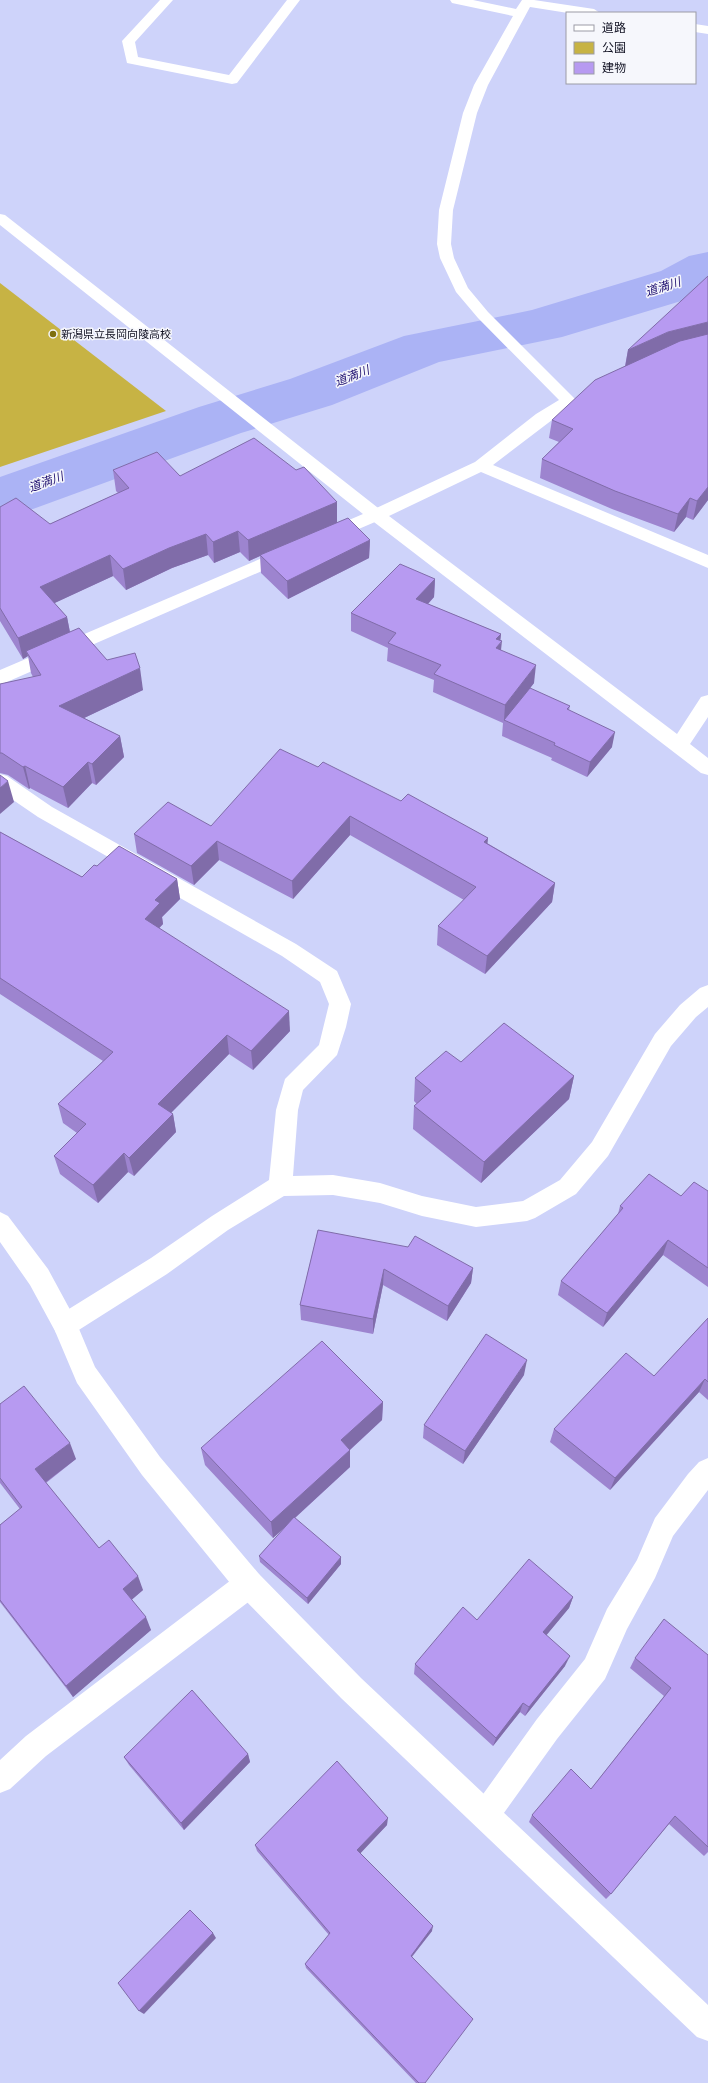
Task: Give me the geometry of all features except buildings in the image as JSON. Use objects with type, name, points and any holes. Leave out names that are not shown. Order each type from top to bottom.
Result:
[{"type":"street","points":[[167,0],[128,42],[132,60],[232,80],[294,0]]},
{"type":"street","points":[[456,0],[584,12]]},
{"type":"street","points":[[0,678],[376,515],[481,466],[542,418],[576,398],[483,315],[461,289],[447,258],[444,244],[446,210],[470,113],[481,85],[525,6]]},
{"type":"street","points":[[696,28],[708,30]]},
{"type":"street","points":[[0,218],[376,515],[708,768]]},
{"type":"street","points":[[481,466],[708,562]]},
{"type":"street","points":[[679,746],[708,702]]},
{"type":"street","points":[[0,781],[45,812],[99,840],[289,950],[329,977],[340,1004],[335,1027],[329,1049],[293,1086],[287,1110],[286,1137],[280,1186]]},
{"type":"street","points":[[65,1325],[159,1266],[220,1223],[280,1186],[341,1187],[380,1193],[422,1206],[476,1217],[527,1211],[568,1187],[600,1149],[663,1040],[688,1010],[708,994]]},
{"type":"street","points":[[0,1223],[40,1277],[65,1325],[86,1375],[151,1466],[249,1584],[351,1688],[486,1814],[708,2026]]},
{"type":"street","points":[[486,1814],[547,1729],[595,1669],[617,1619],[646,1569],[664,1527],[697,1483],[708,1471]]},
{"type":"street","points":[[0,1779],[36,1746],[249,1584]]},
{"type":"green space","name":"新潟県立長岡向陵高校","points":[[0,283],[166,411],[0,467]]},
{"type":"waterway","name":"道満川","points":[[0,499],[220,420],[311,392],[424,348],[542,325],[681,283],[708,268]]},
{"type":"place","name":"新潟県立長岡向陵高校","points":[[53,334]]}]
